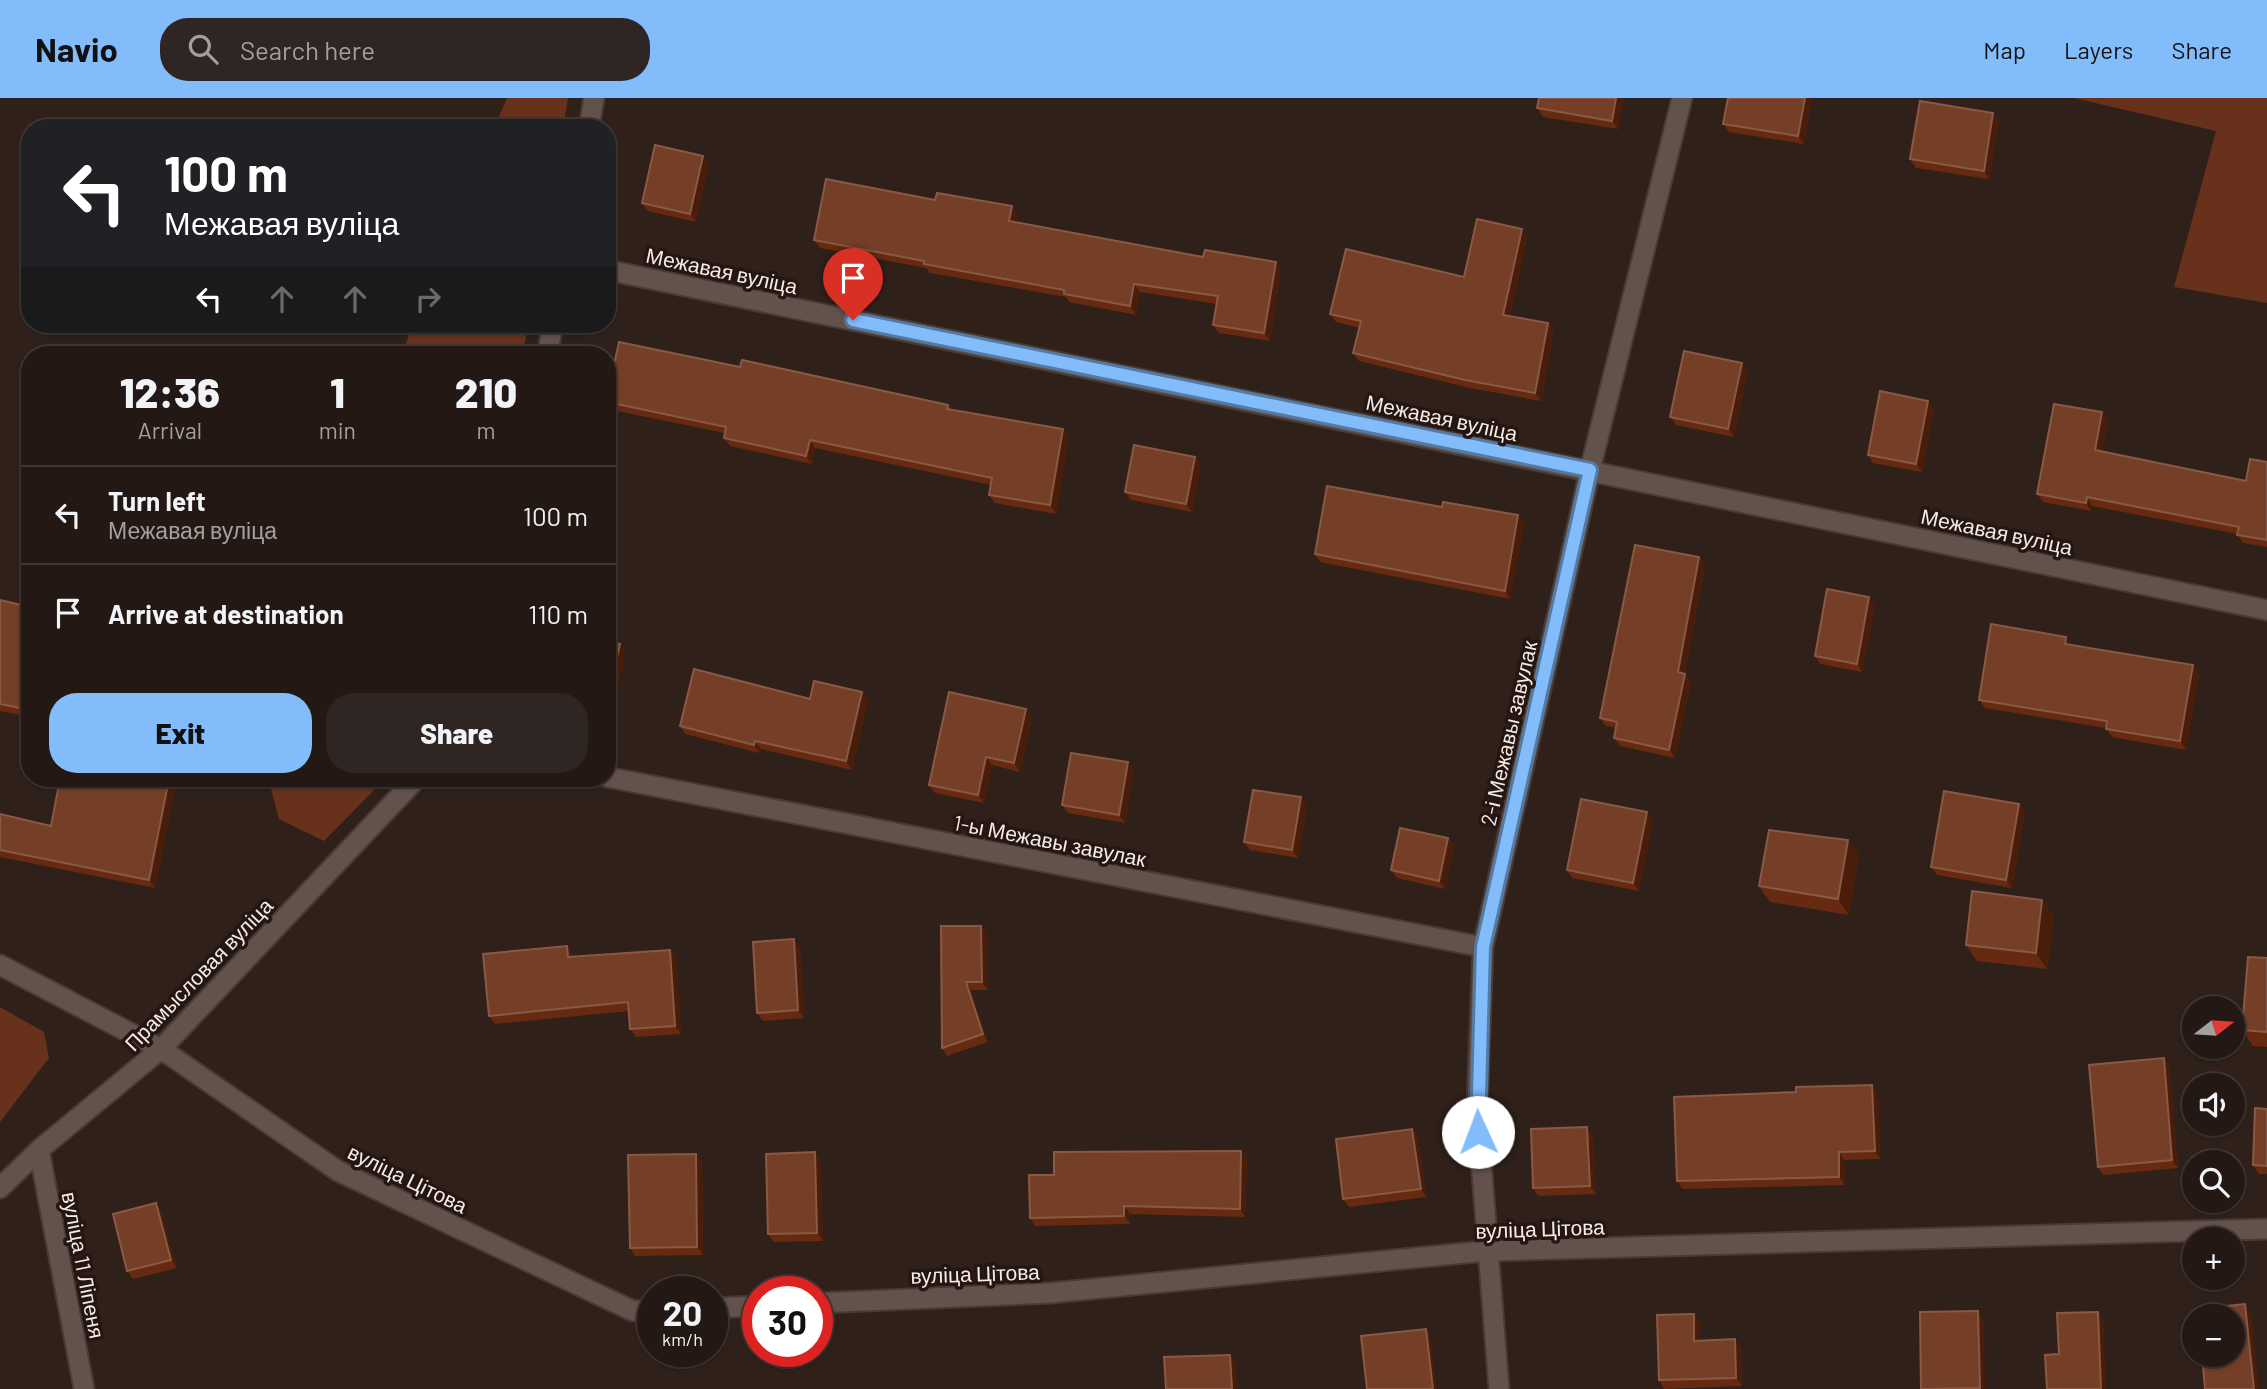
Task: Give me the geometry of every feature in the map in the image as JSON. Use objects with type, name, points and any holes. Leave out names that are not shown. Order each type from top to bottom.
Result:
[{"type":"street","points":[[590,119],[594,98]]},
{"type":"street","name":"2-і Межавы завулак","points":[[1499,1389],[1486,1251],[1477,1109],[1483,947],[1590,470],[1682,98]]},
{"type":"street","name":"Межавая вуліца","points":[[616,272],[2267,610]]},
{"type":"street","name":"1-ы Межавы завулак","points":[[616,779],[1483,947]]},
{"type":"street","name":"Прамысловая вуліца","points":[[0,1188],[39,1150],[162,1049],[408,787]]},
{"type":"street","name":"вуліца Цітова","points":[[0,965],[162,1049],[338,1171],[637,1311]]},
{"type":"street","name":"вуліца 11 Ліпеня","points":[[39,1150],[84,1389]]},
{"type":"street","name":"вуліца Цітова","points":[[833,1302],[1050,1293],[1486,1251],[2267,1229]]},
{"type":"shaded area","points":[[507,98],[568,98],[564,119],[498,119]]},
{"type":"shaded area","points":[[2074,98],[2267,98],[2267,303],[2174,287],[2216,131]]},
{"type":"shaded area","points":[[527,333],[524,346],[405,346],[409,335]]},
{"type":"shaded area","points":[[377,787],[324,841],[279,819],[271,789]]},
{"type":"shaded area","points":[[0,1007],[44,1032],[49,1058],[0,1122]]},
{"type":"building","points":[[1539,98],[1616,98],[1612,121],[1537,108]]},
{"type":"building","points":[[1728,98],[1805,98],[1798,136],[1723,124]]},
{"type":"building","points":[[1920,101],[1993,113],[1984,171],[1910,159]]},
{"type":"building","points":[[655,145],[703,156],[690,214],[642,203]]},
{"type":"building","points":[[826,179],[935,200],[937,193],[1012,206],[1009,221],[1203,257],[1205,250],[1276,262],[1264,333],[1213,325],[1218,296],[1134,284],[1130,306],[1064,294],[1064,290],[814,240]]},
{"type":"building","points":[[1477,219],[1522,229],[1503,315],[1548,323],[1535,393],[1465,380],[1353,353],[1361,321],[1330,314],[1346,249],[1464,277]]},
{"type":"building","points":[[619,342],[740,367],[742,360],[948,405],[947,409],[1063,429],[1050,505],[989,495],[992,478],[810,440],[806,456],[724,438],[726,427],[616,404],[616,356]]},
{"type":"building","points":[[1684,351],[1742,363],[1728,429],[1670,417]]},
{"type":"building","points":[[1880,391],[1928,401],[1916,464],[1868,455]]},
{"type":"building","points":[[2054,404],[2102,412],[2095,450],[2246,481],[2250,459],[2267,462],[2267,540],[2237,535],[2239,527],[2087,497],[2086,503],[2037,494]]},
{"type":"building","points":[[1134,445],[1195,457],[1186,504],[1125,492]]},
{"type":"building","points":[[1327,486],[1442,507],[1443,502],[1518,515],[1505,591],[1315,554]]},
{"type":"building","points":[[1635,545],[1699,557],[1678,672],[1685,674],[1669,750],[1614,738],[1617,722],[1600,718]]},
{"type":"building","points":[[1827,589],[1869,597],[1857,664],[1815,656]]},
{"type":"building","points":[[0,600],[21,605],[21,708],[0,704]]},
{"type":"building","points":[[1991,624],[2066,637],[2065,644],[2193,665],[2180,741],[2106,729],[2107,721],[1979,700]]},
{"type":"building","points":[[616,643],[620,644],[616,662]]},
{"type":"building","points":[[694,669],[810,699],[814,681],[862,692],[846,761],[755,741],[754,745],[680,726]]},
{"type":"building","points":[[949,692],[1026,709],[1014,763],[986,757],[978,795],[929,785]]},
{"type":"building","points":[[1071,753],[1128,762],[1119,815],[1062,805]]},
{"type":"building","points":[[58,787],[167,787],[149,880],[0,850],[0,814],[51,826]]},
{"type":"building","points":[[1253,790],[1301,797],[1292,850],[1244,842]]},
{"type":"building","points":[[1944,791],[2019,804],[2006,880],[1931,867]]},
{"type":"building","points":[[1581,799],[1647,812],[1633,883],[1567,870]]},
{"type":"building","points":[[1400,828],[1448,838],[1439,881],[1391,870]]},
{"type":"building","points":[[1769,830],[1848,840],[1838,899],[1759,886]]},
{"type":"building","points":[[1972,891],[2042,900],[2036,953],[1966,945]]},
{"type":"building","points":[[941,926],[981,926],[982,982],[966,982],[983,1034],[942,1048]]},
{"type":"building","points":[[794,939],[798,1010],[757,1013],[753,942]]},
{"type":"building","points":[[567,946],[568,957],[670,950],[675,1026],[630,1029],[628,1002],[489,1016],[483,954]]},
{"type":"building","points":[[2248,957],[2267,958],[2267,1032],[2245,1030]]},
{"type":"building","points":[[2164,1058],[2172,1160],[2098,1167],[2089,1065]]},
{"type":"building","points":[[1872,1085],[1875,1151],[1839,1152],[1839,1177],[1677,1181],[1674,1097],[1796,1092],[1796,1087]]},
{"type":"building","points":[[2255,1108],[2267,1109],[2267,1166],[2253,1165]]},
{"type":"building","points":[[1587,1127],[1590,1186],[1533,1188],[1531,1129]]},
{"type":"building","points":[[1412,1129],[1421,1189],[1343,1199],[1336,1139]]},
{"type":"building","points":[[1241,1151],[1240,1209],[1124,1206],[1124,1216],[1030,1218],[1029,1175],[1054,1175],[1054,1152]]},
{"type":"building","points":[[815,1152],[817,1233],[768,1234],[766,1154]]},
{"type":"building","points":[[696,1154],[697,1247],[630,1248],[628,1155]]},
{"type":"building","points":[[156,1203],[171,1260],[127,1271],[113,1214]]},
{"type":"building","points":[[2245,1304],[2254,1389],[2205,1389],[2203,1367],[2245,1367]]},
{"type":"building","points":[[1978,1311],[1980,1388],[1921,1389],[1920,1312]]},
{"type":"building","points":[[2098,1312],[2101,1389],[2047,1389],[2045,1355],[2059,1354],[2057,1313]]},
{"type":"building","points":[[1694,1314],[1694,1341],[1735,1339],[1736,1378],[1659,1380],[1657,1315]]},
{"type":"building","points":[[1426,1329],[1433,1389],[1367,1389],[1361,1336]]},
{"type":"building","points":[[1230,1355],[1232,1389],[1166,1389],[1164,1357]]},
{"type":"route","points":[[853,320],[1590,470],[1483,947],[1478,1132]]}]
